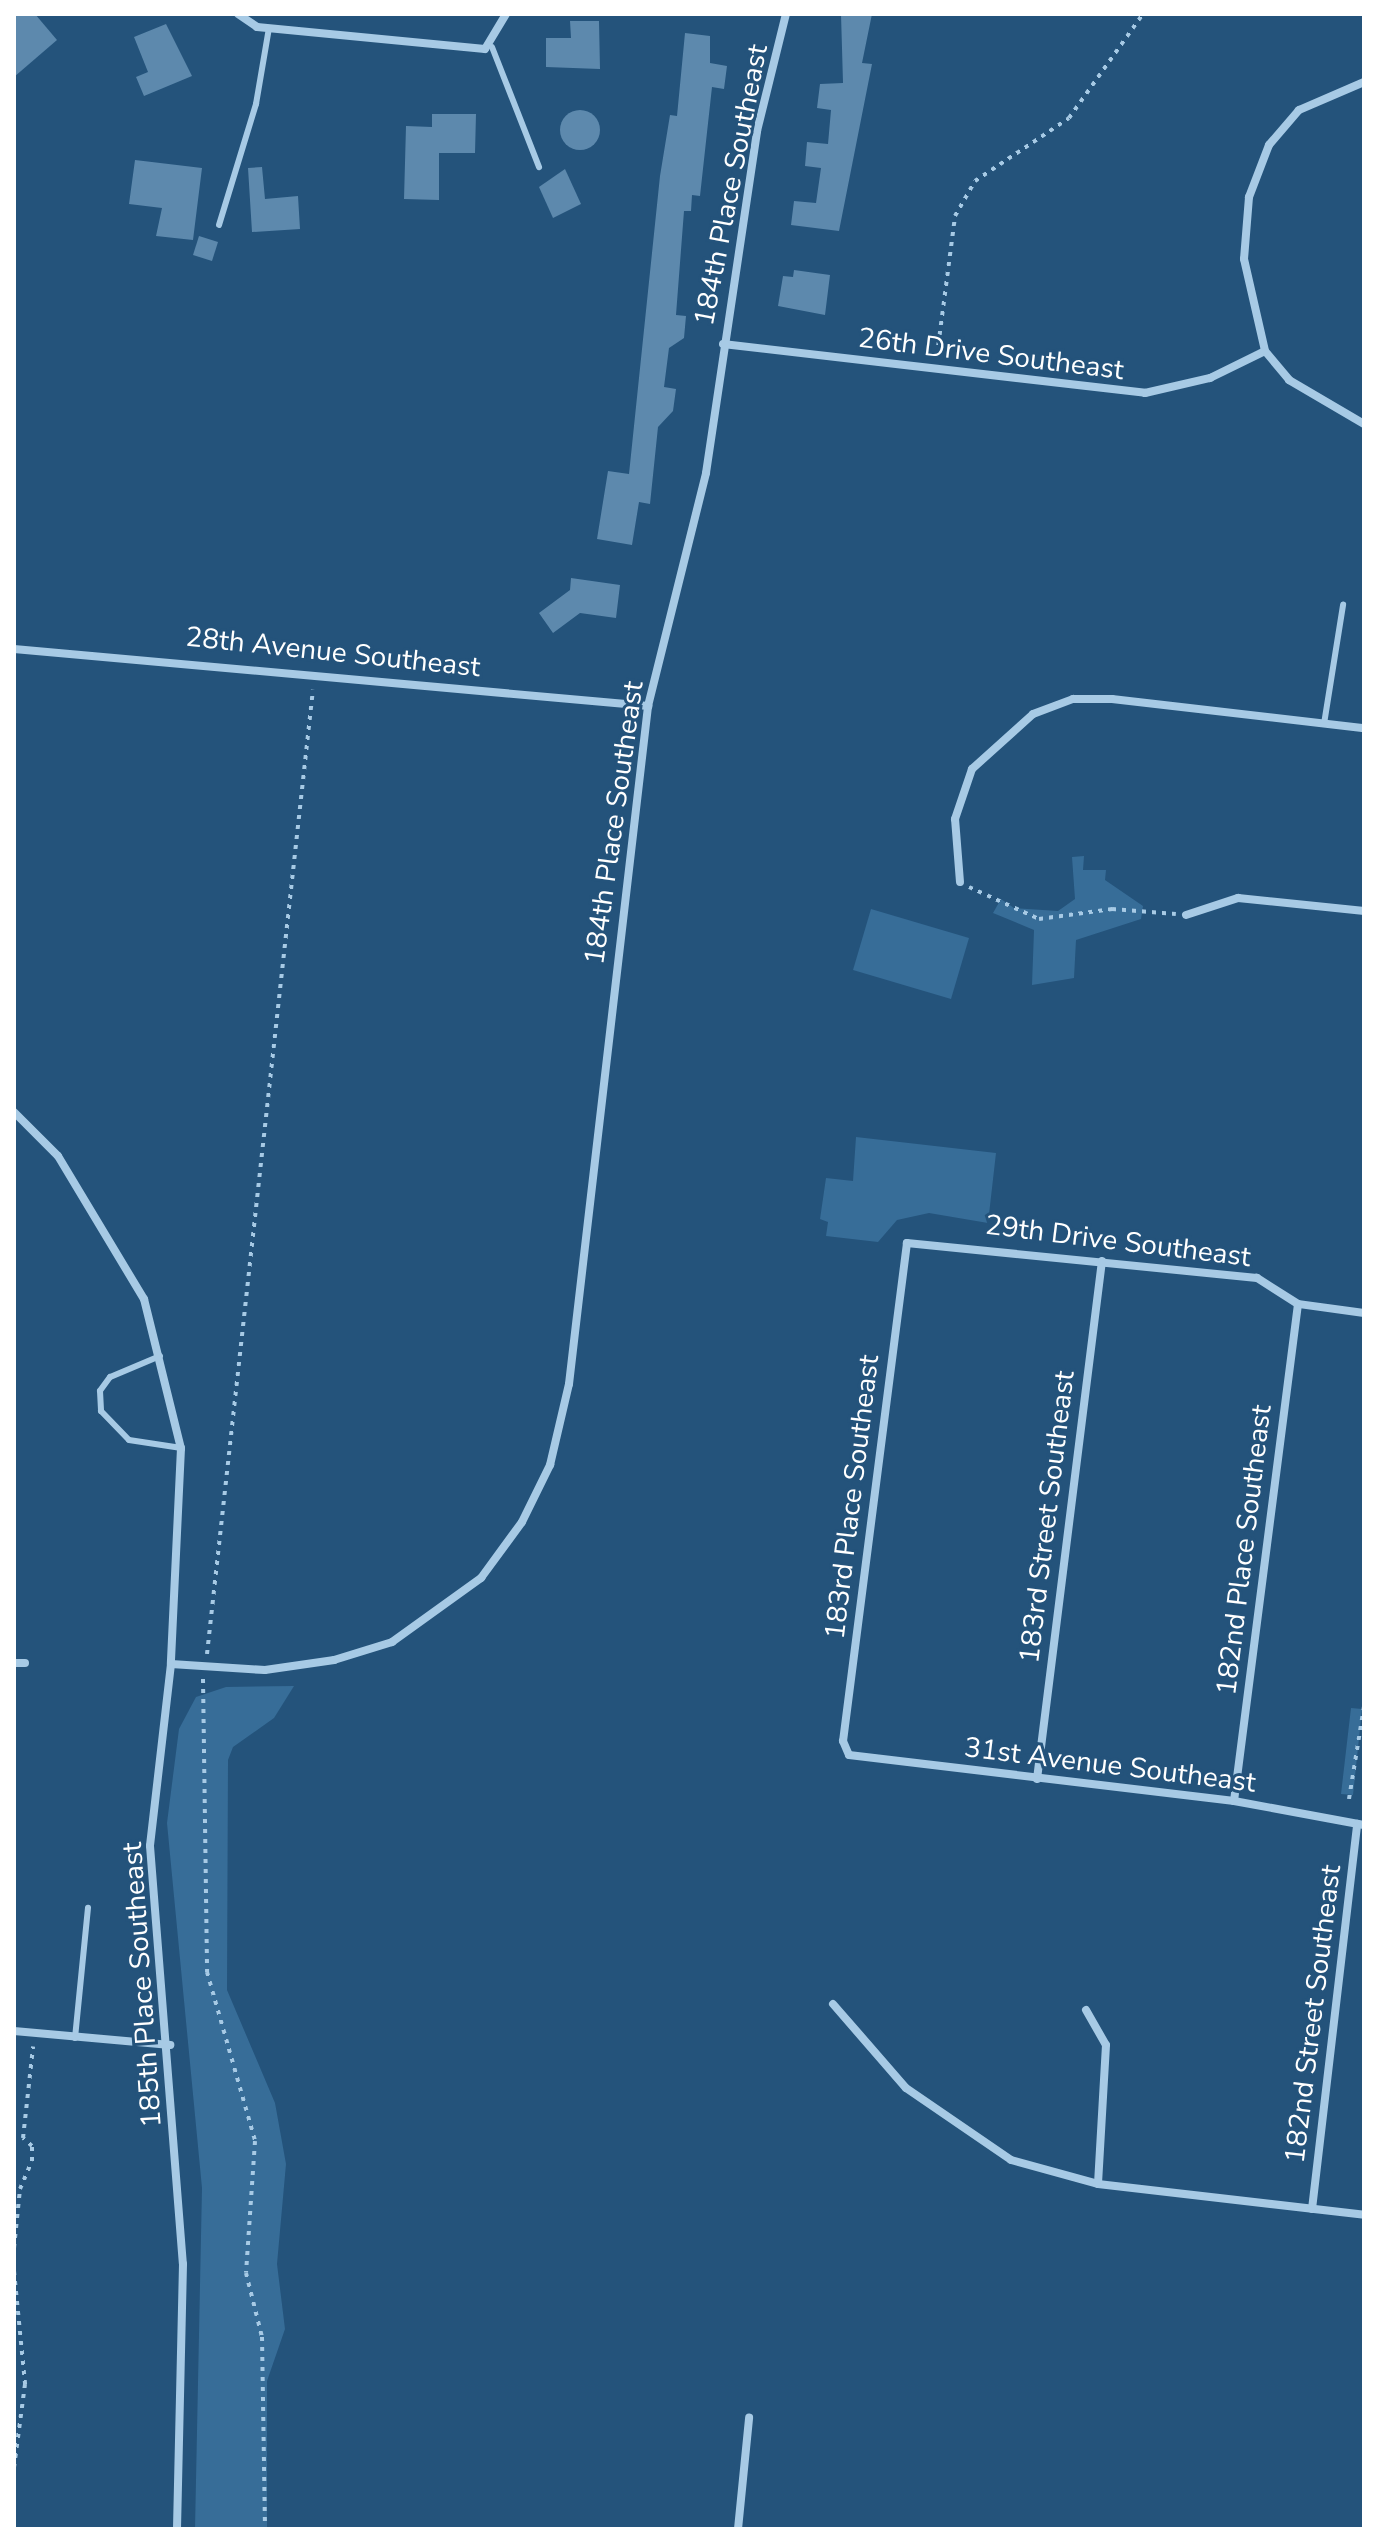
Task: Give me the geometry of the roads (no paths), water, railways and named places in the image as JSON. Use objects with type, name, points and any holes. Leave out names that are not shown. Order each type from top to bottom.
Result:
[{"type":"street","points":[[238,14],[269,28],[418,47],[492,47],[506,14]]},
{"type":"street","name":"184th Place Southeast","points":[[171,1664],[265,1670],[349,1656],[392,1642],[481,1578],[522,1522],[550,1465],[569,1384],[648,706],[706,473],[757,131],[786,14]]},
{"type":"street","points":[[1364,82],[1299,110],[1269,145],[1249,197],[1244,259],[1265,351],[1289,380],[1364,424]]},
{"type":"street","name":"26th Drive Southeast","points":[[723,344],[1145,393],[1210,378],[1265,351]]},
{"type":"street","name":"28th Avenue Southeast","points":[[14,649],[316,672],[648,706]]},
{"type":"street","points":[[960,882],[955,819],[972,769],[1033,714],[1073,699],[1112,699],[1364,728]]},
{"type":"street","points":[[1186,915],[1238,898],[1364,911]]},
{"type":"street","name":"185th Place Southeast","points":[[14,1112],[58,1156],[144,1299],[181,1448],[171,1664],[150,1846],[170,2045],[183,2264],[177,2529]]},
{"type":"street","name":"29th Drive Southeast","points":[[907,1243],[1257,1278],[1298,1304],[1364,1313]]},
{"type":"street","name":"183rd Place Southeast","points":[[849,1755],[843,1741],[907,1243]]},
{"type":"street","name":"183rd Street Southeast","points":[[1037,1779],[1102,1261]]},
{"type":"street","name":"182nd Place Southeast","points":[[1234,1801],[1298,1304]]},
{"type":"street","points":[[14,1663],[25,1663]]},
{"type":"street","name":"31st Avenue Southeast","points":[[849,1755],[1234,1801],[1360,1825]]},
{"type":"street","name":"182nd Street Southeast","points":[[1312,2209],[1360,1825]]},
{"type":"street","points":[[833,2004],[906,2088],[1011,2160],[1098,2184],[1364,2215]]},
{"type":"street","points":[[1086,2010],[1106,2045],[1098,2184]]},
{"type":"street","points":[[14,2031],[170,2045]]},
{"type":"street","points":[[738,2529],[749,2418]]},
{"type":"lane","points":[[219,225],[256,104],[269,28]]},
{"type":"lane","points":[[492,47],[539,167]]},
{"type":"lane","points":[[1324,724],[1343,605]]},
{"type":"lane","points":[[160,1356],[110,1377],[100,1391],[101,1411],[129,1440],[181,1448]]},
{"type":"lane","points":[[75,2038],[88,1908]]}]
